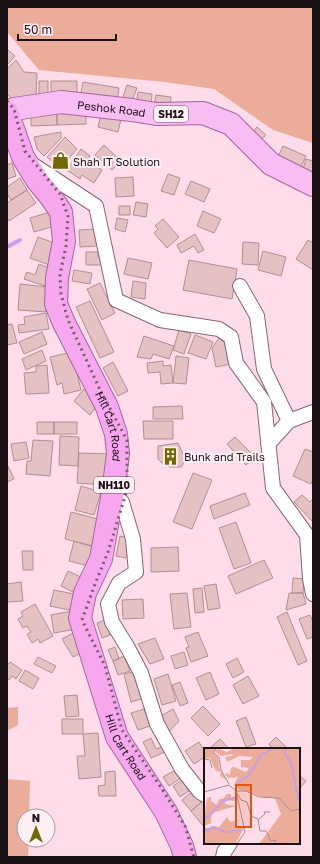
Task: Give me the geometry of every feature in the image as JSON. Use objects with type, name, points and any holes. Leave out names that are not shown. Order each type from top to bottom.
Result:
[{"type":"highway","name":"Hill Cart Road","points":[[7,112],[23,157],[37,180],[52,197],[61,212],[64,241],[57,278],[56,304],[64,323],[107,407],[116,434],[118,454],[101,559],[85,593],[80,618],[117,737],[166,812],[182,846],[185,857]]},
{"type":"main road","name":"Peshok Road","points":[[7,112],[14,109],[61,102],[156,114],[204,114],[231,124],[271,164],[313,185]]},
{"type":"street","points":[[23,157],[43,172],[96,206],[116,300],[160,320],[220,329],[231,337],[236,363],[264,402],[273,488],[307,535],[310,579],[313,594]]},
{"type":"street","points":[[240,286],[257,316],[264,369],[289,421]]},
{"type":"street","points":[[268,444],[289,421],[313,412]]},
{"type":"street","points":[[113,492],[122,502],[133,539],[136,572],[119,583],[108,604],[112,622],[141,673],[157,724],[182,769],[200,792],[204,794]]},
{"type":"street","points":[[223,857],[224,852],[229,844]]},
{"type":"shaded area","points":[[7,7],[313,7],[313,143],[273,130],[214,89],[165,82],[39,70],[7,32]]},
{"type":"shaded area","points":[[18,707],[18,725],[7,731],[7,708]]},
{"type":"shaded area","points":[[7,779],[30,781],[29,808],[16,808],[16,848],[29,848],[28,857],[7,857]]},
{"type":"building","points":[[7,49],[15,56],[7,65]]},
{"type":"building","points":[[16,60],[24,72],[37,73],[36,97],[22,97],[16,102],[7,94],[7,69]]},
{"type":"building","points":[[39,81],[48,81],[48,95],[39,95]]},
{"type":"building","points":[[51,81],[77,81],[77,95],[51,95]]},
{"type":"building","points":[[83,82],[119,88],[117,103],[80,97]]},
{"type":"building","points":[[127,85],[137,88],[130,106],[121,103]]},
{"type":"building","points":[[138,92],[152,94],[151,107],[136,106]]},
{"type":"building","points":[[156,95],[171,97],[170,107],[154,105]]},
{"type":"building","points":[[86,110],[86,124],[57,125],[57,111]]},
{"type":"building","points":[[102,110],[122,115],[118,132],[98,127]]},
{"type":"building","points":[[57,111],[57,125],[31,126],[31,112]]},
{"type":"building","points":[[257,127],[266,135],[261,140],[253,132]]},
{"type":"building","points":[[61,132],[61,138],[44,156],[37,149],[34,137]]},
{"type":"building","points":[[65,137],[77,149],[60,168],[47,157]]},
{"type":"building","points":[[104,145],[121,161],[112,170],[95,155]]},
{"type":"building","points":[[283,146],[306,156],[301,167],[278,157]]},
{"type":"building","points":[[81,149],[90,156],[87,160],[102,170],[94,183],[82,175],[80,179],[67,170]]},
{"type":"building","points":[[306,159],[313,161],[313,173],[303,169]]},
{"type":"building","points":[[12,163],[16,176],[7,179],[7,165]]},
{"type":"building","points":[[168,174],[180,178],[174,195],[161,191]]},
{"type":"building","points":[[133,177],[134,196],[116,197],[115,178]]},
{"type":"building","points":[[20,178],[27,190],[11,200],[7,194],[7,187]]},
{"type":"building","points":[[191,181],[210,189],[204,202],[185,194]]},
{"type":"building","points":[[27,190],[36,203],[9,221],[7,218],[7,203]]},
{"type":"building","points":[[136,202],[148,204],[146,217],[133,215]]},
{"type":"building","points":[[119,206],[130,206],[130,215],[119,215]]},
{"type":"building","points":[[54,211],[58,225],[34,232],[30,218]]},
{"type":"building","points":[[203,211],[221,219],[214,233],[197,226]]},
{"type":"building","points":[[117,218],[128,220],[125,232],[115,229]]},
{"type":"building","points":[[163,219],[179,237],[167,248],[154,233],[158,229],[155,226]]},
{"type":"building","points":[[96,229],[97,246],[80,247],[79,230]]},
{"type":"building","points":[[195,234],[204,250],[198,253],[194,246],[181,253],[177,245]]},
{"type":"building","points":[[38,237],[60,245],[52,266],[30,258]]},
{"type":"building","points":[[308,240],[313,243],[313,270],[296,259]]},
{"type":"building","points":[[243,242],[259,243],[258,265],[242,264]]},
{"type":"building","points":[[263,251],[286,257],[281,276],[258,270]]},
{"type":"building","points":[[86,252],[98,252],[98,257],[104,257],[104,265],[86,265]]},
{"type":"building","points":[[128,258],[152,263],[148,279],[124,274]]},
{"type":"building","points":[[189,260],[237,269],[232,299],[183,290]]},
{"type":"building","points":[[39,264],[54,270],[48,287],[24,279],[27,272],[35,275]]},
{"type":"building","points":[[74,270],[92,273],[90,284],[72,281]]},
{"type":"building","points":[[133,281],[146,283],[145,299],[131,297]]},
{"type":"building","points":[[100,283],[115,313],[102,320],[87,289]]},
{"type":"building","points":[[20,284],[48,287],[46,312],[18,310]]},
{"type":"building","points":[[90,301],[114,352],[100,358],[76,307]]},
{"type":"building","points":[[46,313],[49,329],[19,333],[18,325],[25,324],[24,317]]},
{"type":"building","points":[[12,324],[17,343],[7,345],[7,325]]},
{"type":"building","points":[[179,330],[191,334],[184,354],[173,350]]},
{"type":"building","points":[[42,332],[47,344],[24,354],[19,342]]},
{"type":"building","points":[[195,335],[213,342],[206,359],[188,353]]},
{"type":"building","points":[[144,336],[174,346],[169,359],[153,354],[151,359],[137,357]]},
{"type":"building","points":[[219,338],[226,344],[231,364],[216,367],[212,348]]},
{"type":"building","points":[[42,350],[46,361],[26,370],[22,359]]},
{"type":"building","points":[[72,352],[81,390],[64,394],[62,383],[57,385],[50,357]]},
{"type":"building","points":[[176,356],[189,358],[186,384],[173,383]]},
{"type":"building","points":[[163,361],[163,366],[171,365],[173,383],[161,384],[160,372],[148,373],[147,363]]},
{"type":"building","points":[[113,362],[128,391],[118,396],[103,368]]},
{"type":"building","points":[[47,365],[49,393],[26,394],[24,373],[36,372],[36,366]]},
{"type":"building","points":[[84,389],[100,402],[90,415],[74,401]]},
{"type":"building","points":[[182,406],[183,419],[153,419],[153,407]]},
{"type":"building","points":[[143,421],[173,421],[173,439],[144,439]]},
{"type":"building","points":[[37,422],[54,422],[54,434],[37,434]]},
{"type":"building","points":[[54,422],[77,422],[77,434],[54,434]]},
{"type":"building","points":[[60,436],[79,437],[78,466],[59,465]]},
{"type":"building","points":[[235,437],[255,457],[246,465],[227,444]]},
{"type":"building","points":[[33,440],[53,441],[50,476],[26,474],[27,461],[31,461]]},
{"type":"building","points":[[26,442],[29,458],[14,461],[11,444]]},
{"type":"building","name":"Bunk and Trails","points":[[178,443],[186,460],[181,467],[170,467],[158,459],[158,446]]},
{"type":"building","points":[[305,449],[313,452],[313,479],[311,484],[293,476]]},
{"type":"building","points":[[79,453],[112,454],[106,485],[77,483]]},
{"type":"building","points":[[7,464],[14,479],[7,482]]},
{"type":"building","points":[[193,473],[212,480],[192,529],[173,522]]},
{"type":"building","points":[[81,486],[101,492],[94,515],[75,510]]},
{"type":"building","points":[[245,493],[250,505],[214,519],[210,506]]},
{"type":"building","points":[[302,495],[310,502],[313,499],[313,522],[294,502]]},
{"type":"building","points":[[71,512],[98,519],[92,546],[65,539]]},
{"type":"building","points":[[236,522],[251,563],[234,569],[219,528]]},
{"type":"building","points":[[120,536],[130,538],[126,558],[116,556]]},
{"type":"building","points":[[74,541],[98,548],[93,567],[69,561]]},
{"type":"building","points":[[178,547],[179,571],[151,572],[151,548]]},
{"type":"building","points":[[22,551],[33,551],[33,570],[23,570]]},
{"type":"building","points":[[264,560],[273,578],[236,594],[228,576]]},
{"type":"building","points":[[68,571],[87,580],[79,595],[61,586]]},
{"type":"building","points":[[293,578],[304,579],[303,593],[292,593]]},
{"type":"building","points":[[21,582],[23,601],[7,602],[7,584]]},
{"type":"building","points":[[216,584],[220,608],[208,610],[204,586]]},
{"type":"building","points":[[202,588],[204,612],[195,613],[193,589]]},
{"type":"building","points":[[54,590],[74,594],[70,610],[50,606]]},
{"type":"building","points":[[187,593],[191,627],[174,629],[170,594]]},
{"type":"building","points":[[289,593],[303,593],[306,604],[286,610]]},
{"type":"building","points":[[143,599],[144,618],[123,619],[122,600]]},
{"type":"building","points":[[35,604],[53,636],[40,643],[38,639],[32,643],[27,634],[31,632],[27,626],[23,628],[18,619],[23,616],[21,612]]},
{"type":"building","points":[[77,610],[81,628],[54,633],[51,615]]},
{"type":"building","points":[[287,612],[307,661],[298,665],[277,617]]},
{"type":"building","points":[[310,615],[313,622],[313,637],[307,639],[299,619]]},
{"type":"building","points":[[105,620],[110,635],[102,638],[97,623]]},
{"type":"building","points":[[75,632],[85,651],[73,657],[62,639]]},
{"type":"building","points":[[198,632],[208,656],[191,662],[186,648],[189,647],[185,637]]},
{"type":"building","points":[[155,638],[164,659],[150,664],[138,644]]},
{"type":"building","points":[[115,647],[119,659],[113,661],[108,650]]},
{"type":"building","points":[[184,652],[188,665],[175,669],[171,656]]},
{"type":"building","points":[[124,656],[130,671],[118,675],[113,661]]},
{"type":"building","points":[[38,657],[56,666],[52,673],[34,664]]},
{"type":"building","points":[[237,658],[244,672],[233,678],[226,664]]},
{"type":"building","points":[[10,662],[22,670],[16,679],[12,676],[9,680],[7,679],[7,664]]},
{"type":"building","points":[[25,670],[39,678],[33,689],[19,681]]},
{"type":"building","points":[[137,671],[144,698],[131,702],[124,674]]},
{"type":"building","points":[[210,672],[219,694],[206,700],[196,678]]},
{"type":"building","points":[[168,674],[176,701],[162,705],[154,679]]},
{"type":"building","points":[[248,676],[259,696],[243,704],[233,685]]},
{"type":"building","points":[[180,682],[188,703],[180,706],[172,685]]},
{"type":"building","points":[[77,695],[79,716],[66,717],[64,696]]},
{"type":"building","points":[[203,706],[220,724],[208,736],[191,718]]},
{"type":"building","points":[[144,709],[150,726],[138,730],[131,713]]},
{"type":"building","points":[[173,709],[179,721],[168,733],[159,717]]},
{"type":"building","points":[[246,717],[256,744],[246,747],[236,721]]},
{"type":"building","points":[[62,719],[83,719],[83,734],[62,734]]},
{"type":"building","points":[[98,733],[101,777],[79,779],[77,756],[85,756],[83,734]]},
{"type":"building","points":[[276,737],[287,748],[272,748],[269,744]]},
{"type":"building","points":[[151,738],[156,749],[165,746],[167,751],[151,758],[143,742]]},
{"type":"building","points":[[220,739],[228,748],[210,748]]},
{"type":"building","points":[[199,742],[204,750],[204,758],[194,764],[185,751]]},
{"type":"building","points":[[179,768],[184,776],[169,786],[163,777]]},
{"type":"building","points":[[115,771],[116,796],[99,796],[98,786],[105,785],[105,772]]},
{"type":"building","points":[[300,776],[306,781],[300,788]]},
{"type":"building","points":[[182,780],[189,791],[180,797],[173,786]]},
{"type":"building","points":[[196,788],[204,798],[204,800],[191,811],[182,800]]},
{"type":"building","points":[[204,800],[204,827],[191,811]]},
{"type":"waterway","points":[[7,247],[20,240]]},
{"type":"railway","points":[[7,101],[14,109],[25,151],[60,194],[68,216],[66,246],[60,274],[61,294],[68,320],[101,392],[127,440],[127,490],[108,552],[82,620],[105,666],[122,730],[185,826],[194,857]]},
{"type":"place","name":"Shah IT Solution","points":[[60,161]]},
{"type":"place","name":"Bunk and Trails","points":[[171,456]]}]
